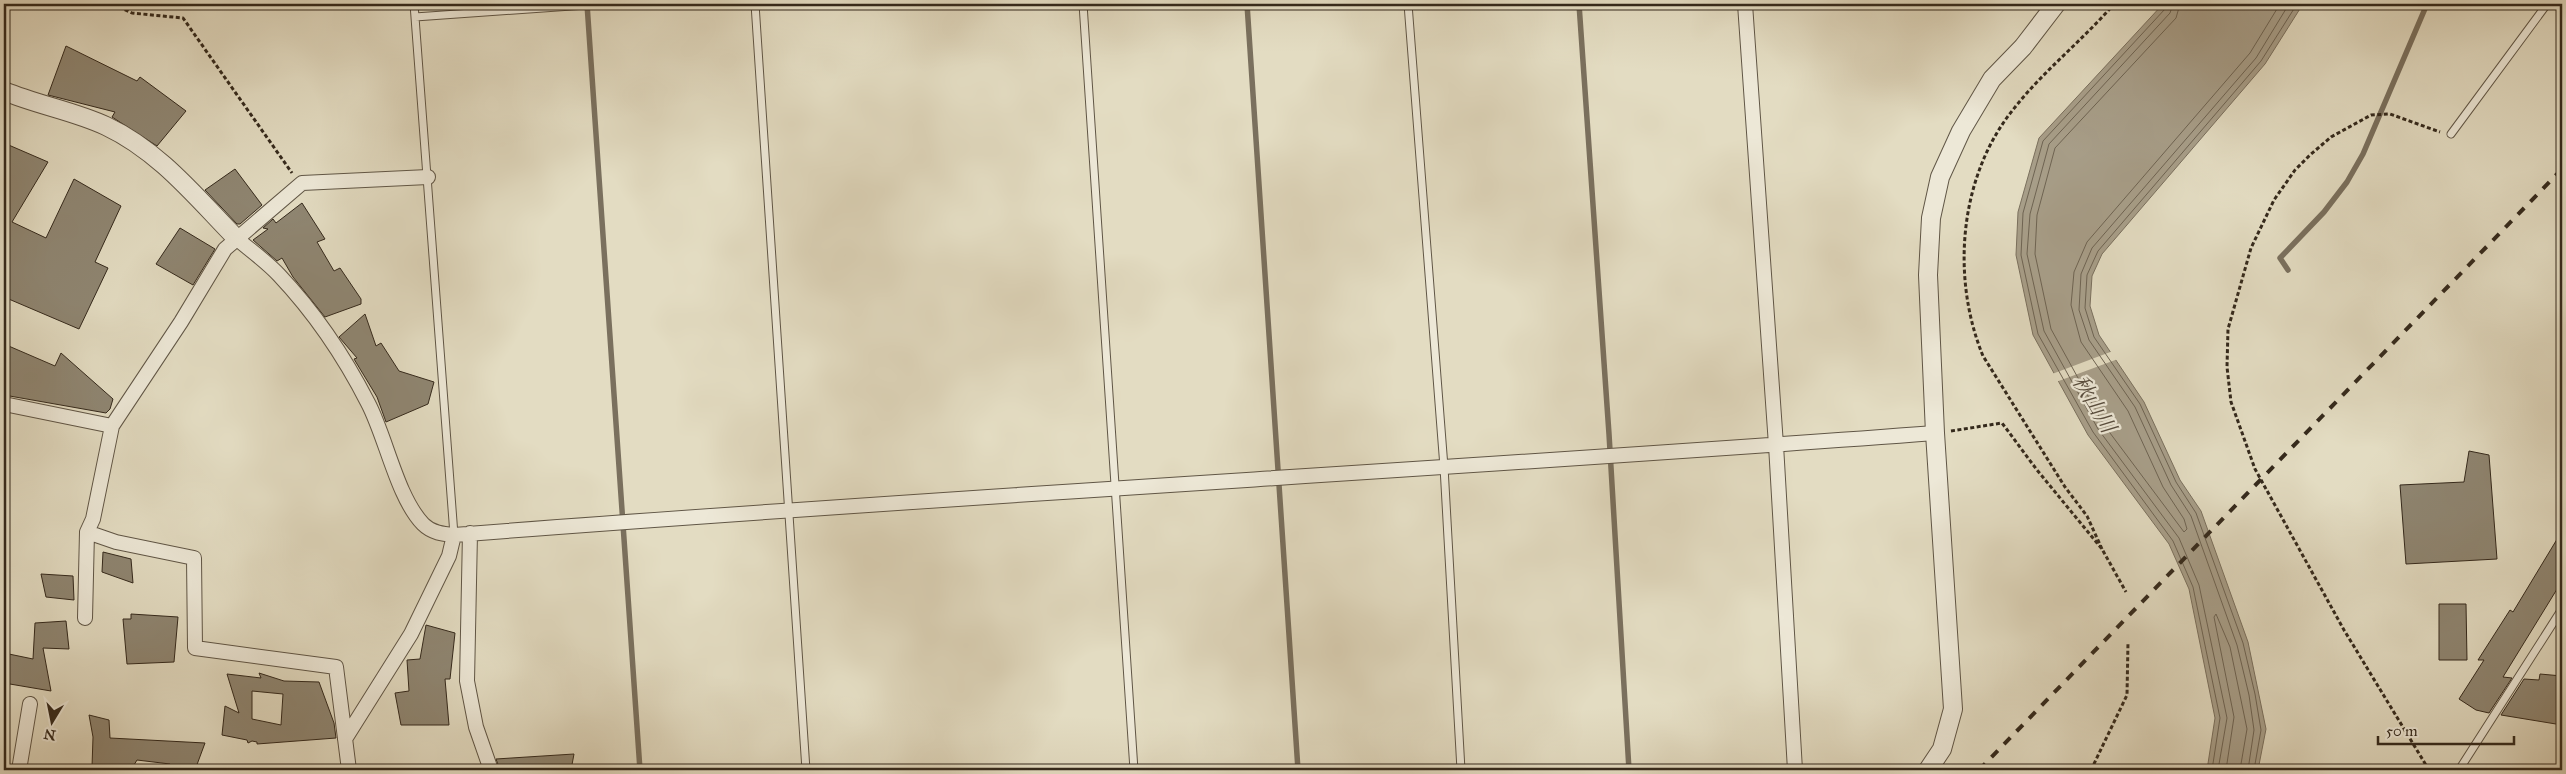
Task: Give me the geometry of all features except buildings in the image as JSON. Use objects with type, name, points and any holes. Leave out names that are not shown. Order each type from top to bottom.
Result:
[{"type":"street","points":[[1745,4],[1776,445],[1794,770]]},
{"type":"street","points":[[1928,770],[1942,749],[1953,709],[1935,433],[1928,275],[1931,218],[1940,178],[1961,131],[1992,79],[2023,47],[2056,4]]},
{"type":"street","points":[[4,91],[104,125],[133,140],[162,161],[236,238],[279,274],[308,310],[343,359],[369,404],[408,502],[423,524],[438,534],[1935,433]]},
{"type":"street","points":[[85,618],[87,532],[93,519],[112,426],[181,322],[225,249],[302,183],[428,177]]},
{"type":"street","points":[[4,404],[112,426]]},
{"type":"street","points":[[87,532],[116,542],[194,558],[195,648],[336,667],[349,770]]},
{"type":"street","points":[[470,533],[467,681],[476,727],[491,770]]},
{"type":"street","points":[[345,739],[411,634],[449,556],[454,534]]},
{"type":"street","points":[[19,770],[30,704]]},
{"type":"lane","points":[[414,4],[454,534]]},
{"type":"lane","points":[[415,17],[600,4]]},
{"type":"lane","points":[[755,4],[806,770]]},
{"type":"lane","points":[[1083,4],[1134,770]]},
{"type":"lane","points":[[1408,4],[1444,467],[1461,770]]},
{"type":"lane","points":[[2451,134],[2547,4]]},
{"type":"lane","points":[[2459,770],[2562,609]]},
{"type":"path","points":[[113,4],[132,13],[183,18],[270,144],[302,183]]},
{"type":"path","points":[[2114,4],[2033,87],[2011,112],[1998,132],[1984,160],[1972,195],[1963,264],[1967,302],[1974,333],[1983,356],[2066,487],[2087,516],[2102,549],[2126,592]]},
{"type":"path","points":[[2429,770],[2344,630],[2255,469],[2231,402],[2227,367],[2228,329],[2251,248],[2274,200],[2310,154],[2337,133],[2371,115],[2390,114],[2436,132],[2451,134]]},
{"type":"path","points":[[1935,433],[2002,423],[2037,470],[2102,549]]},
{"type":"path","points":[[2091,770],[2127,695],[2128,642]]},
{"type":"water","name":"秋山川","points":[[2163,4],[2303,4],[2265,64],[2102,254],[2092,276],[2090,306],[2099,335],[2144,402],[2180,480],[2201,511],[2248,642],[2266,729],[2258,770],[2207,770],[2215,718],[2189,589],[2169,544],[2088,435],[2033,335],[2016,255],[2018,212],[2039,138]]},
{"type":"pier","points":[[2113,351],[2118,359],[2056,382],[2052,374]]},
{"type":"waterway","points":[[587,4],[640,770]]},
{"type":"waterway","points":[[1247,4],[1298,770]]},
{"type":"waterway","points":[[1579,4],[1609,434],[1629,770]]},
{"type":"waterway","points":[[2288,270],[2280,258],[2324,212],[2347,182],[2363,154],[2427,4]]},
{"type":"railway","points":[[1979,770],[2562,169]]}]
